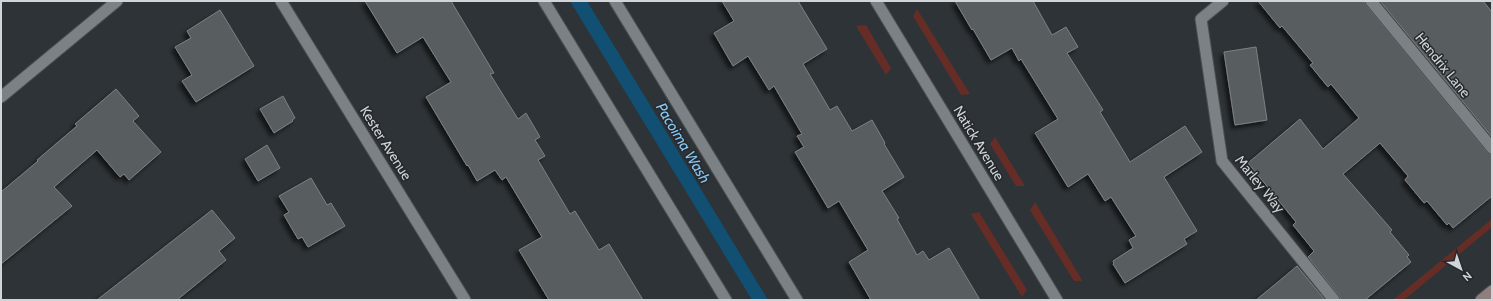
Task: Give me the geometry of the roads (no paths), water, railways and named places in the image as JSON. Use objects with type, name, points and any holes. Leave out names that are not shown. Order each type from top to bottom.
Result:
[{"type":"main road","points":[[1481,300],[1492,291]]},
{"type":"street","points":[[1,97],[117,1]]},
{"type":"street","name":"Kester Avenue","points":[[281,1],[465,300]]},
{"type":"street","points":[[544,1],[726,300]]},
{"type":"street","points":[[615,1],[796,300]]},
{"type":"street","name":"Natick Avenue","points":[[876,1],[1057,300]]},
{"type":"street","name":"Marley Way","points":[[1223,1],[1201,19],[1222,161],[1334,300]]},
{"type":"street","name":"Hendrix Lane","points":[[1372,1],[1492,148]]},
{"type":"water","points":[[570,1],[587,1],[768,300],[752,300]]},
{"type":"water label","name":"Pacoima Wash","points":[[683,143]]}]
